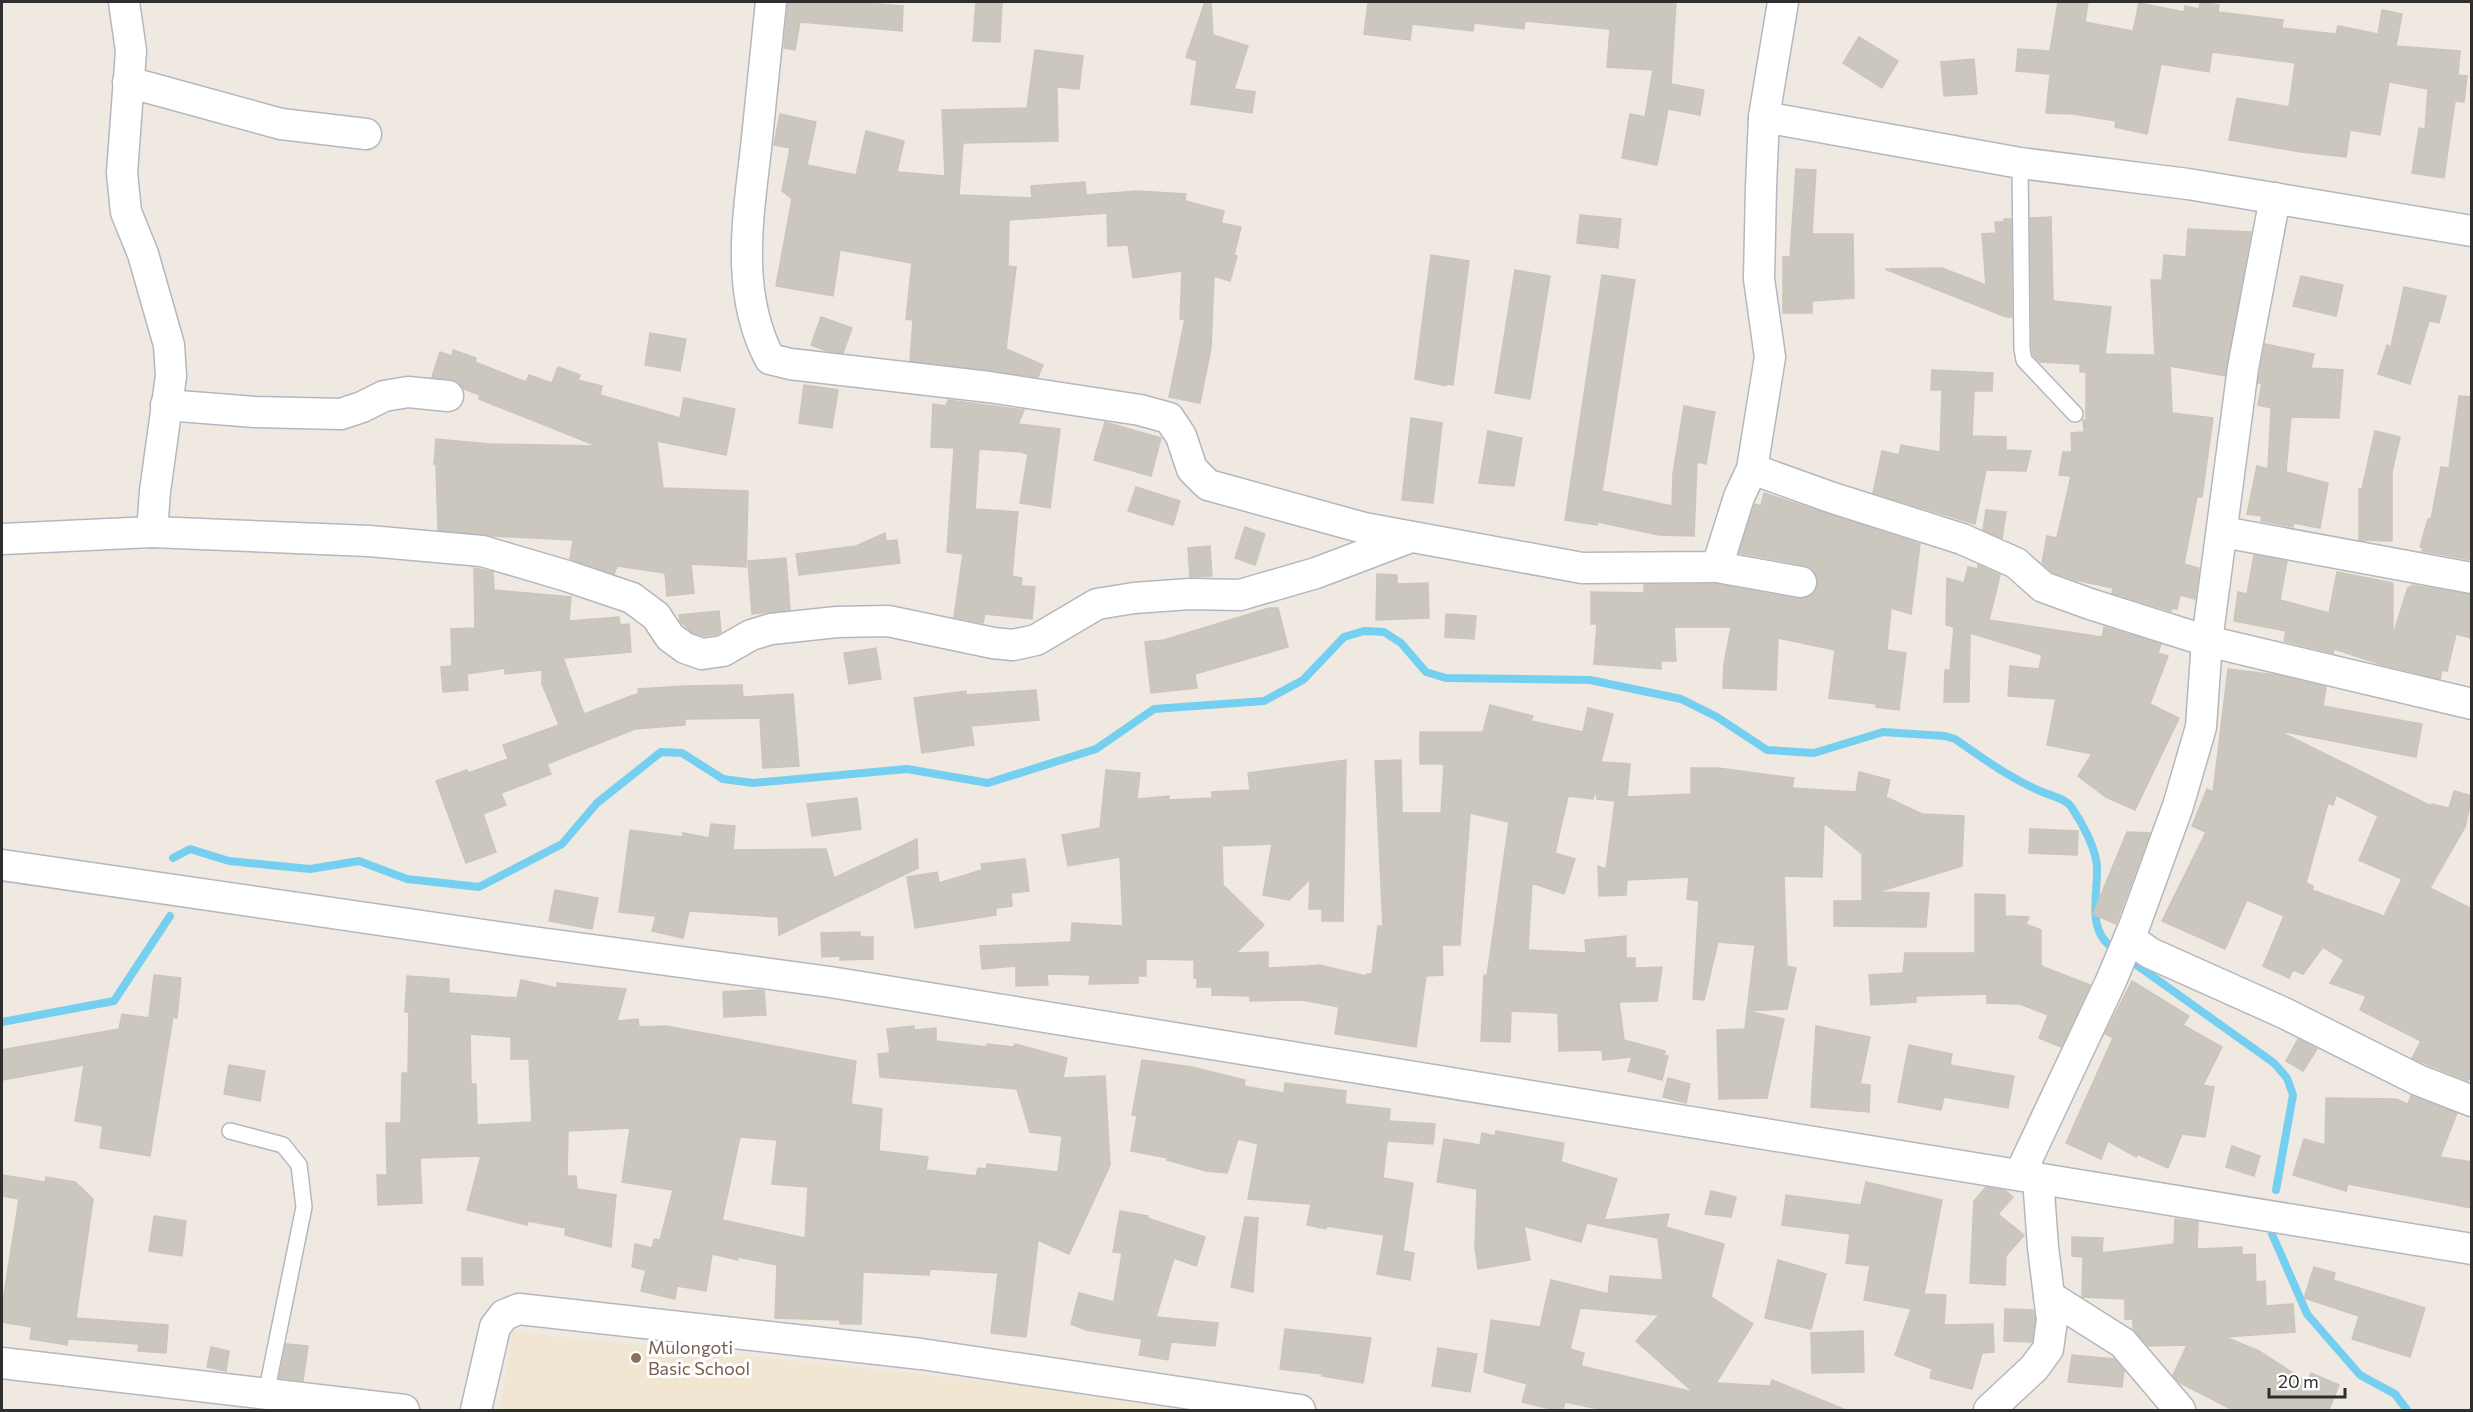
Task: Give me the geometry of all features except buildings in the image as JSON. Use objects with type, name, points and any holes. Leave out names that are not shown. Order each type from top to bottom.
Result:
[{"type":"street","points":[[124,2],[131,51],[122,173],[126,212],[143,254],[169,345],[171,376],[155,491],[152,532]]},
{"type":"street","points":[[771,2],[745,248],[749,297],[761,343],[770,359],[790,364],[989,387],[1140,410],[1168,418],[1180,436],[1192,469],[1208,485],[1364,528],[1582,568],[1717,567],[1801,582]]},
{"type":"street","points":[[1717,567],[1739,497],[1752,469],[1770,357],[1758,279],[1764,117],[1783,2]]},
{"type":"street","points":[[128,81],[281,124],[366,134]]},
{"type":"street","points":[[1764,117],[2020,163],[2188,184],[2472,231]]},
{"type":"street","points":[[1989,1410],[2034,1368],[2048,1349],[2052,1320],[2029,1177],[2129,938],[2178,806],[2201,727],[2207,641],[2243,368],[2275,198]]},
{"type":"street","points":[[166,405],[255,412],[341,414],[384,396],[408,392],[448,396]]},
{"type":"street","points":[[1752,469],[1833,498],[1962,539],[2016,562],[2043,587],[2090,604],[2207,641],[2472,704]]},
{"type":"street","points":[[2,539],[152,532],[369,541],[482,551],[632,598],[656,616],[670,637],[685,648],[702,654],[723,651],[751,635],[771,629],[837,622],[888,621],[993,643],[1013,645],[1036,639],[1097,604],[1134,598],[1190,594],[1240,595],[1316,573],[1411,537]]},
{"type":"street","points":[[2223,532],[2472,578]]},
{"type":"street","points":[[2,865],[525,941],[830,982],[2472,1249]]},
{"type":"street","points":[[2129,938],[2150,953],[2284,1013],[2418,1080],[2472,1101]]},
{"type":"street","points":[[2049,1296],[2123,1343],[2180,1410]]},
{"type":"street","points":[[476,1410],[495,1327],[504,1315],[519,1309],[921,1354],[1300,1410]]},
{"type":"street","points":[[2,1363],[404,1410]]},
{"type":"lane","points":[[2020,163],[2024,360],[2075,414]]},
{"type":"lane","points":[[230,1131],[284,1145],[298,1165],[304,1206],[266,1394]]},
{"type":"shaded area","name":"Mulongoti Basic School","points":[[512,1332],[1015,1384],[1177,1410],[500,1410]]},
{"type":"waterway","points":[[173,858],[190,849],[229,861],[310,869],[359,861],[407,879],[479,887],[562,844],[597,803],[661,752],[682,753],[723,779],[753,783],[907,769],[988,783],[1096,749],[1154,709],[1264,701],[1303,680],[1344,637],[1364,631],[1384,632],[1401,643],[1426,672],[1446,678],[1590,680],[1681,699],[1717,717],[1767,750],[1814,753],[1883,732],[1945,736],[1955,739],[2010,775],[2070,805],[2092,845],[2097,867],[2096,922],[2099,932],[2113,948]]},
{"type":"waterway","points":[[2,1022],[114,1001],[170,916]]},
{"type":"waterway","points":[[2131,961],[2274,1063],[2287,1078],[2293,1095],[2276,1190]]},
{"type":"waterway","points":[[2272,1234],[2307,1314],[2360,1375],[2395,1394],[2407,1410]]},
{"type":"place","name":"Mulongoti Basic School","points":[[636,1358]]}]
